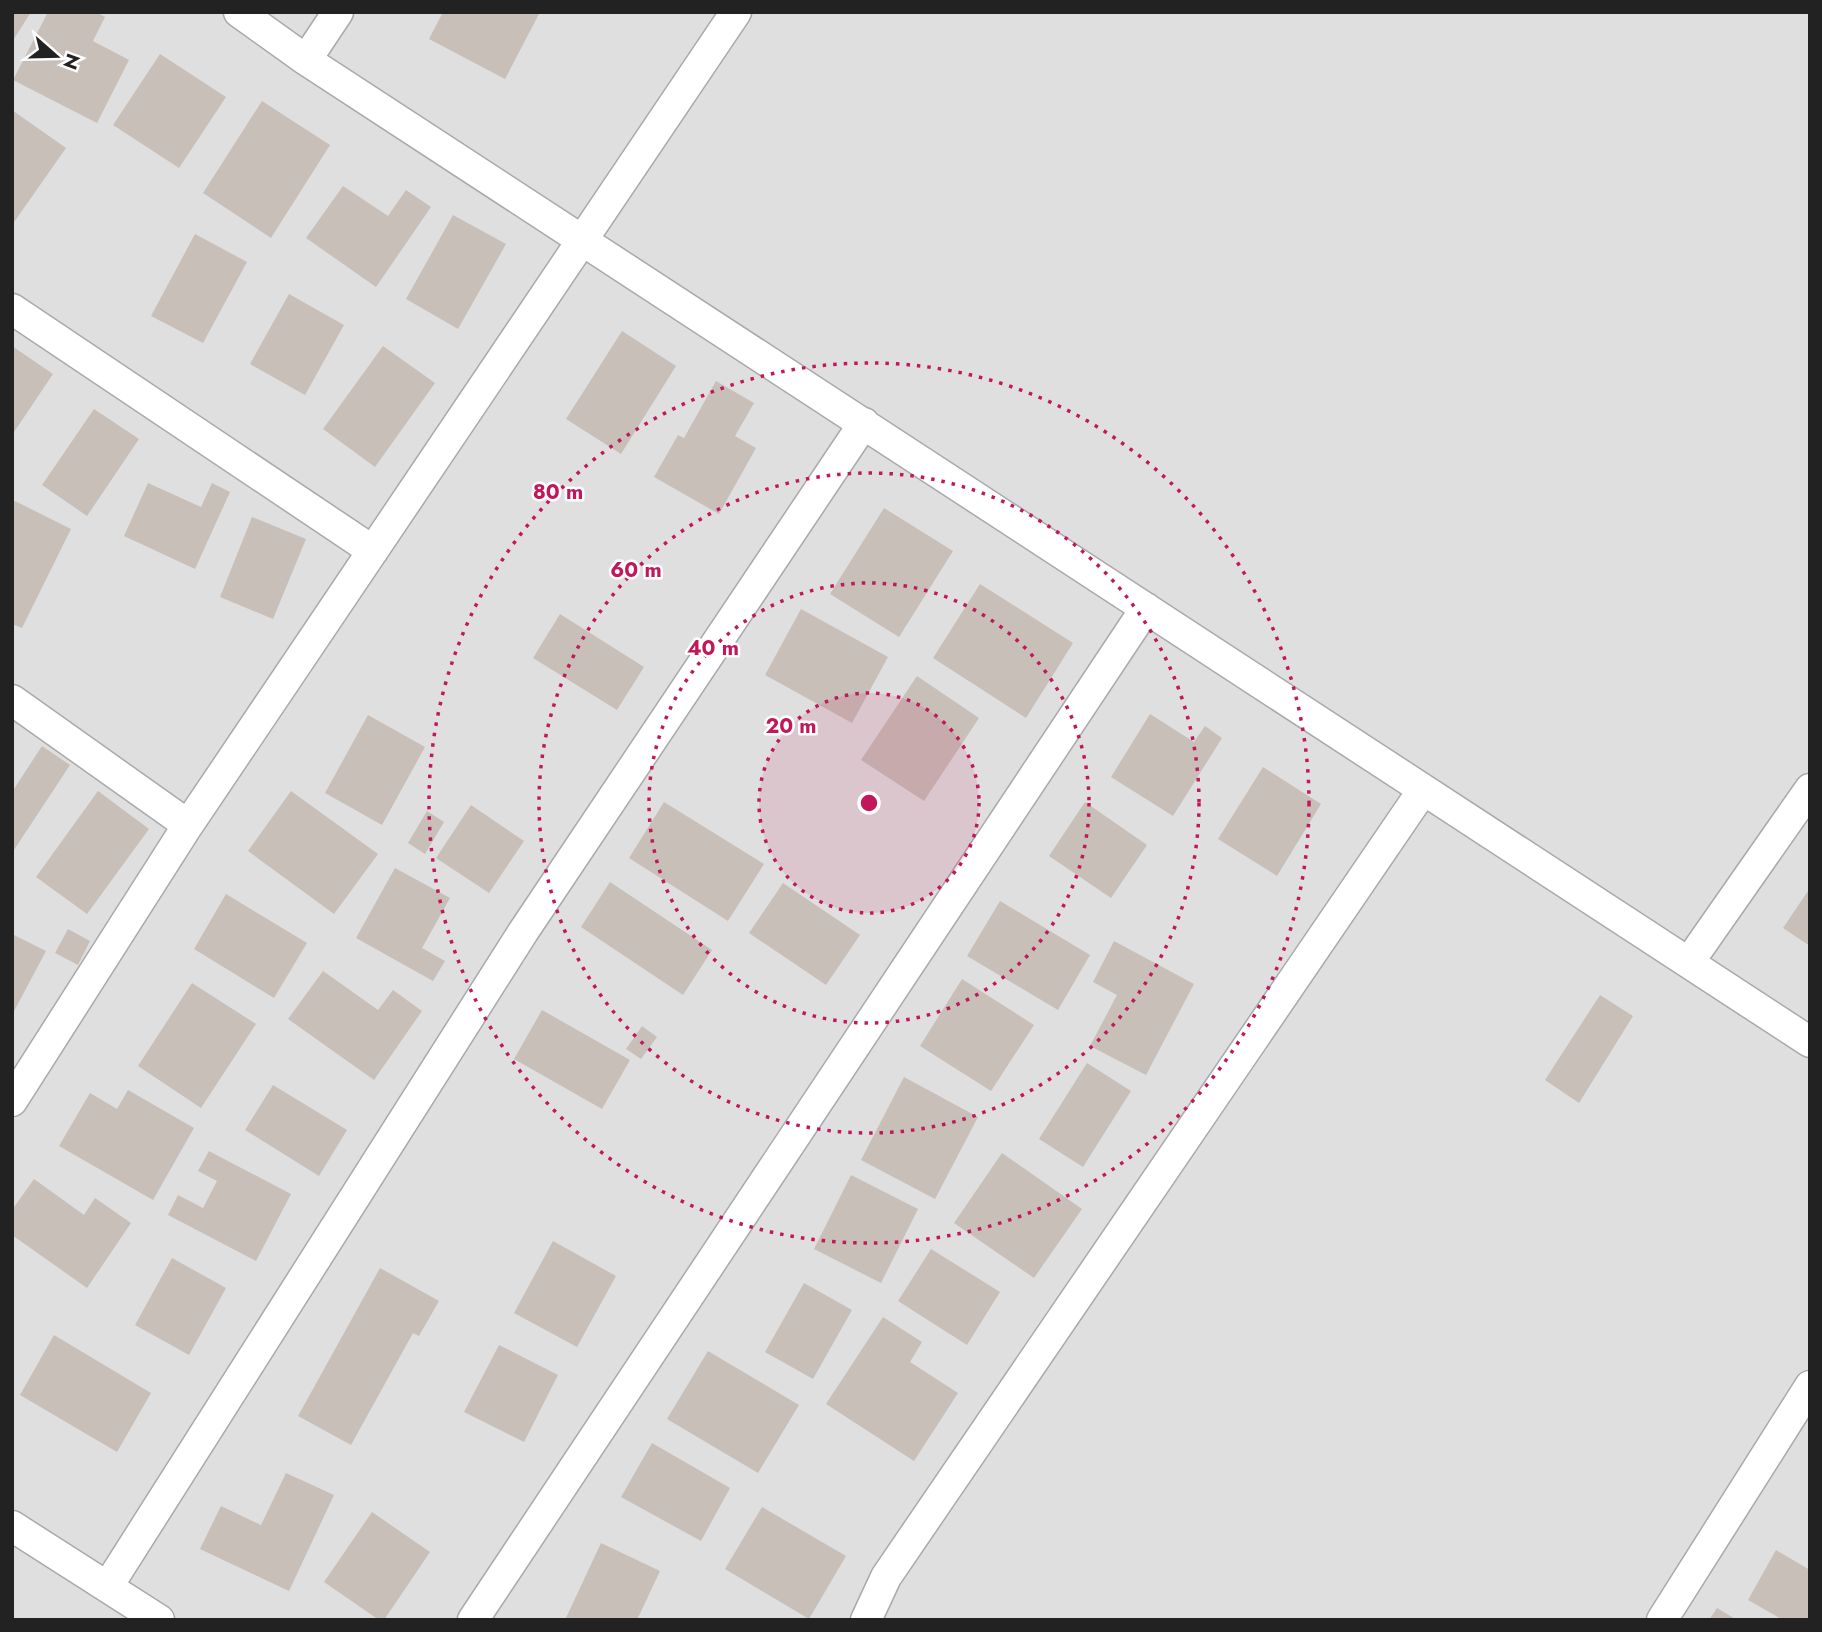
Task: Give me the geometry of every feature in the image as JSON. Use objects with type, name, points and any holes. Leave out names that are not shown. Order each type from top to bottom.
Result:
[{"type":"street","points":[[239,12],[306,60],[1810,1042]]},
{"type":"street","points":[[306,60],[338,12]]},
{"type":"street","points":[[13,1097],[188,825],[736,12]]},
{"type":"street","points":[[12,309],[373,551]]},
{"type":"street","points":[[108,1586],[523,932],[864,423]]},
{"type":"street","points":[[473,1620],[1146,608]]},
{"type":"street","points":[[12,700],[188,825]]},
{"type":"street","points":[[1689,962],[1810,789]]},
{"type":"street","points":[[866,1620],[886,1577],[1423,790]]},
{"type":"street","points":[[1662,1620],[1810,1386]]},
{"type":"street","points":[[13,1528],[159,1620]]},
{"type":"shaded area","points":[[12,12],[1810,12],[1810,1620],[12,1620]]},
{"type":"building","points":[[12,12],[31,12],[12,42]]},
{"type":"building","points":[[48,12],[96,12],[105,17],[93,41],[129,60],[97,123],[13,80]]},
{"type":"building","points":[[443,12],[540,12],[505,79],[429,39]]},
{"type":"building","points":[[160,54],[226,97],[179,168],[113,125]]},
{"type":"building","points":[[262,101],[330,145],[271,238],[203,193]]},
{"type":"building","points":[[12,110],[66,148],[12,225]]},
{"type":"building","points":[[343,186],[388,216],[406,190],[431,207],[376,287],[306,238]]},
{"type":"building","points":[[453,215],[506,244],[458,329],[406,299]]},
{"type":"building","points":[[195,234],[247,262],[203,343],[151,316]]},
{"type":"building","points":[[289,294],[344,325],[305,395],[250,364]]},
{"type":"building","points":[[622,331],[676,366],[621,454],[566,419]]},
{"type":"building","points":[[12,346],[53,374],[12,435]]},
{"type":"building","points":[[383,346],[435,383],[375,467],[323,429]]},
{"type":"building","points":[[716,381],[754,403],[735,436],[756,448],[719,514],[654,477],[678,435],[684,438]]},
{"type":"building","points":[[94,409],[139,439],[87,516],[42,485]]},
{"type":"building","points":[[148,483],[201,507],[212,483],[230,492],[195,569],[124,536]]},
{"type":"building","points":[[15,501],[71,529],[22,628],[12,624],[12,506]]},
{"type":"building","points":[[884,508],[953,551],[899,637],[830,594]]},
{"type":"building","points":[[252,517],[306,539],[273,619],[220,597]]},
{"type":"building","points":[[980,584],[1073,643],[1026,718],[933,658]]},
{"type":"building","points":[[801,609],[888,657],[852,723],[765,675]]},
{"type":"building","points":[[560,614],[644,667],[617,710],[533,658]]},
{"type":"building","points":[[917,676],[979,718],[924,801],[861,760]]},
{"type":"building","points":[[1150,714],[1194,742],[1205,726],[1222,738],[1173,816],[1111,777]]},
{"type":"building","points":[[368,715],[425,747],[382,825],[325,793]]},
{"type":"building","points":[[42,746],[70,765],[12,853],[12,792]]},
{"type":"building","points":[[1263,767],[1321,804],[1277,876],[1218,839]]},
{"type":"building","points":[[98,791],[149,829],[87,914],[36,877]]},
{"type":"building","points":[[291,791],[378,854],[334,914],[248,851]]},
{"type":"building","points":[[664,802],[764,864],[728,921],[629,858]]},
{"type":"building","points":[[1085,802],[1147,845],[1111,898],[1049,856]]},
{"type":"building","points":[[471,805],[524,841],[489,893],[436,858]]},
{"type":"building","points":[[427,811],[444,822],[425,854],[408,843]]},
{"type":"building","points":[[395,868],[450,898],[422,948],[445,961],[433,981],[356,938]]},
{"type":"building","points":[[610,882],[712,950],[683,995],[581,927]]},
{"type":"building","points":[[783,883],[860,935],[826,985],[749,933]]},
{"type":"building","points":[[1810,888],[1810,946],[1783,928]]},
{"type":"building","points":[[226,894],[307,943],[274,998],[194,949]]},
{"type":"building","points":[[1000,901],[1090,955],[1058,1010],[967,956]]},
{"type":"building","points":[[68,929],[90,941],[78,965],[55,953]]},
{"type":"building","points":[[12,934],[46,951],[12,1015]]},
{"type":"building","points":[[1114,941],[1194,984],[1146,1075],[1090,1046],[1117,995],[1093,982]]},
{"type":"building","points":[[323,971],[378,1010],[393,990],[422,1011],[374,1080],[288,1019]]},
{"type":"building","points":[[962,979],[1034,1025],[991,1091],[920,1046]]},
{"type":"building","points":[[192,983],[256,1024],[201,1108],[138,1066]]},
{"type":"building","points":[[1600,995],[1633,1016],[1579,1103],[1545,1080]]},
{"type":"building","points":[[542,1010],[630,1060],[602,1109],[514,1059]]},
{"type":"building","points":[[642,1026],[657,1037],[641,1059],[626,1049]]},
{"type":"building","points":[[1087,1063],[1131,1091],[1083,1167],[1039,1139]]},
{"type":"building","points":[[904,1077],[978,1117],[935,1199],[861,1160]]},
{"type":"building","points":[[273,1085],[347,1130],[319,1176],[245,1130]]},
{"type":"building","points":[[128,1090],[194,1128],[153,1200],[59,1146],[90,1093],[117,1109]]},
{"type":"building","points":[[209,1151],[291,1194],[256,1261],[168,1215],[178,1195],[203,1208],[217,1181],[198,1171]]},
{"type":"building","points":[[1002,1153],[1082,1209],[1034,1278],[954,1223]]},
{"type":"building","points":[[851,1175],[918,1209],[881,1283],[814,1249]]},
{"type":"building","points":[[34,1179],[84,1215],[95,1198],[131,1223],[87,1288],[12,1235],[12,1210]]},
{"type":"building","points":[[553,1241],[616,1276],[577,1347],[514,1313]]},
{"type":"building","points":[[931,1249],[1000,1292],[967,1345],[898,1301]]},
{"type":"building","points":[[172,1258],[226,1288],[189,1355],[135,1325]]},
{"type":"building","points":[[380,1268],[439,1301],[419,1336],[413,1333],[351,1445],[298,1416]]},
{"type":"building","points":[[804,1283],[852,1310],[813,1379],[765,1352]]},
{"type":"building","points":[[883,1317],[922,1342],[910,1362],[958,1393],[914,1461],[826,1404]]},
{"type":"building","points":[[54,1335],[151,1393],[117,1452],[20,1395]]},
{"type":"building","points":[[499,1345],[558,1375],[524,1442],[464,1412]]},
{"type":"building","points":[[708,1351],[799,1405],[758,1473],[667,1419]]},
{"type":"building","points":[[652,1443],[730,1488],[701,1541],[621,1497]]},
{"type":"building","points":[[286,1473],[334,1495],[289,1591],[200,1549],[221,1506],[261,1525]]},
{"type":"building","points":[[762,1507],[846,1556],[809,1619],[725,1569]]},
{"type":"building","points":[[372,1512],[430,1552],[384,1620],[379,1620],[324,1582]]},
{"type":"building","points":[[601,1543],[660,1571],[637,1620],[565,1620]]},
{"type":"building","points":[[1776,1550],[1810,1570],[1810,1620],[1783,1620],[1748,1600]]},
{"type":"building","points":[[1717,1608],[1737,1620],[1709,1620]]}]
